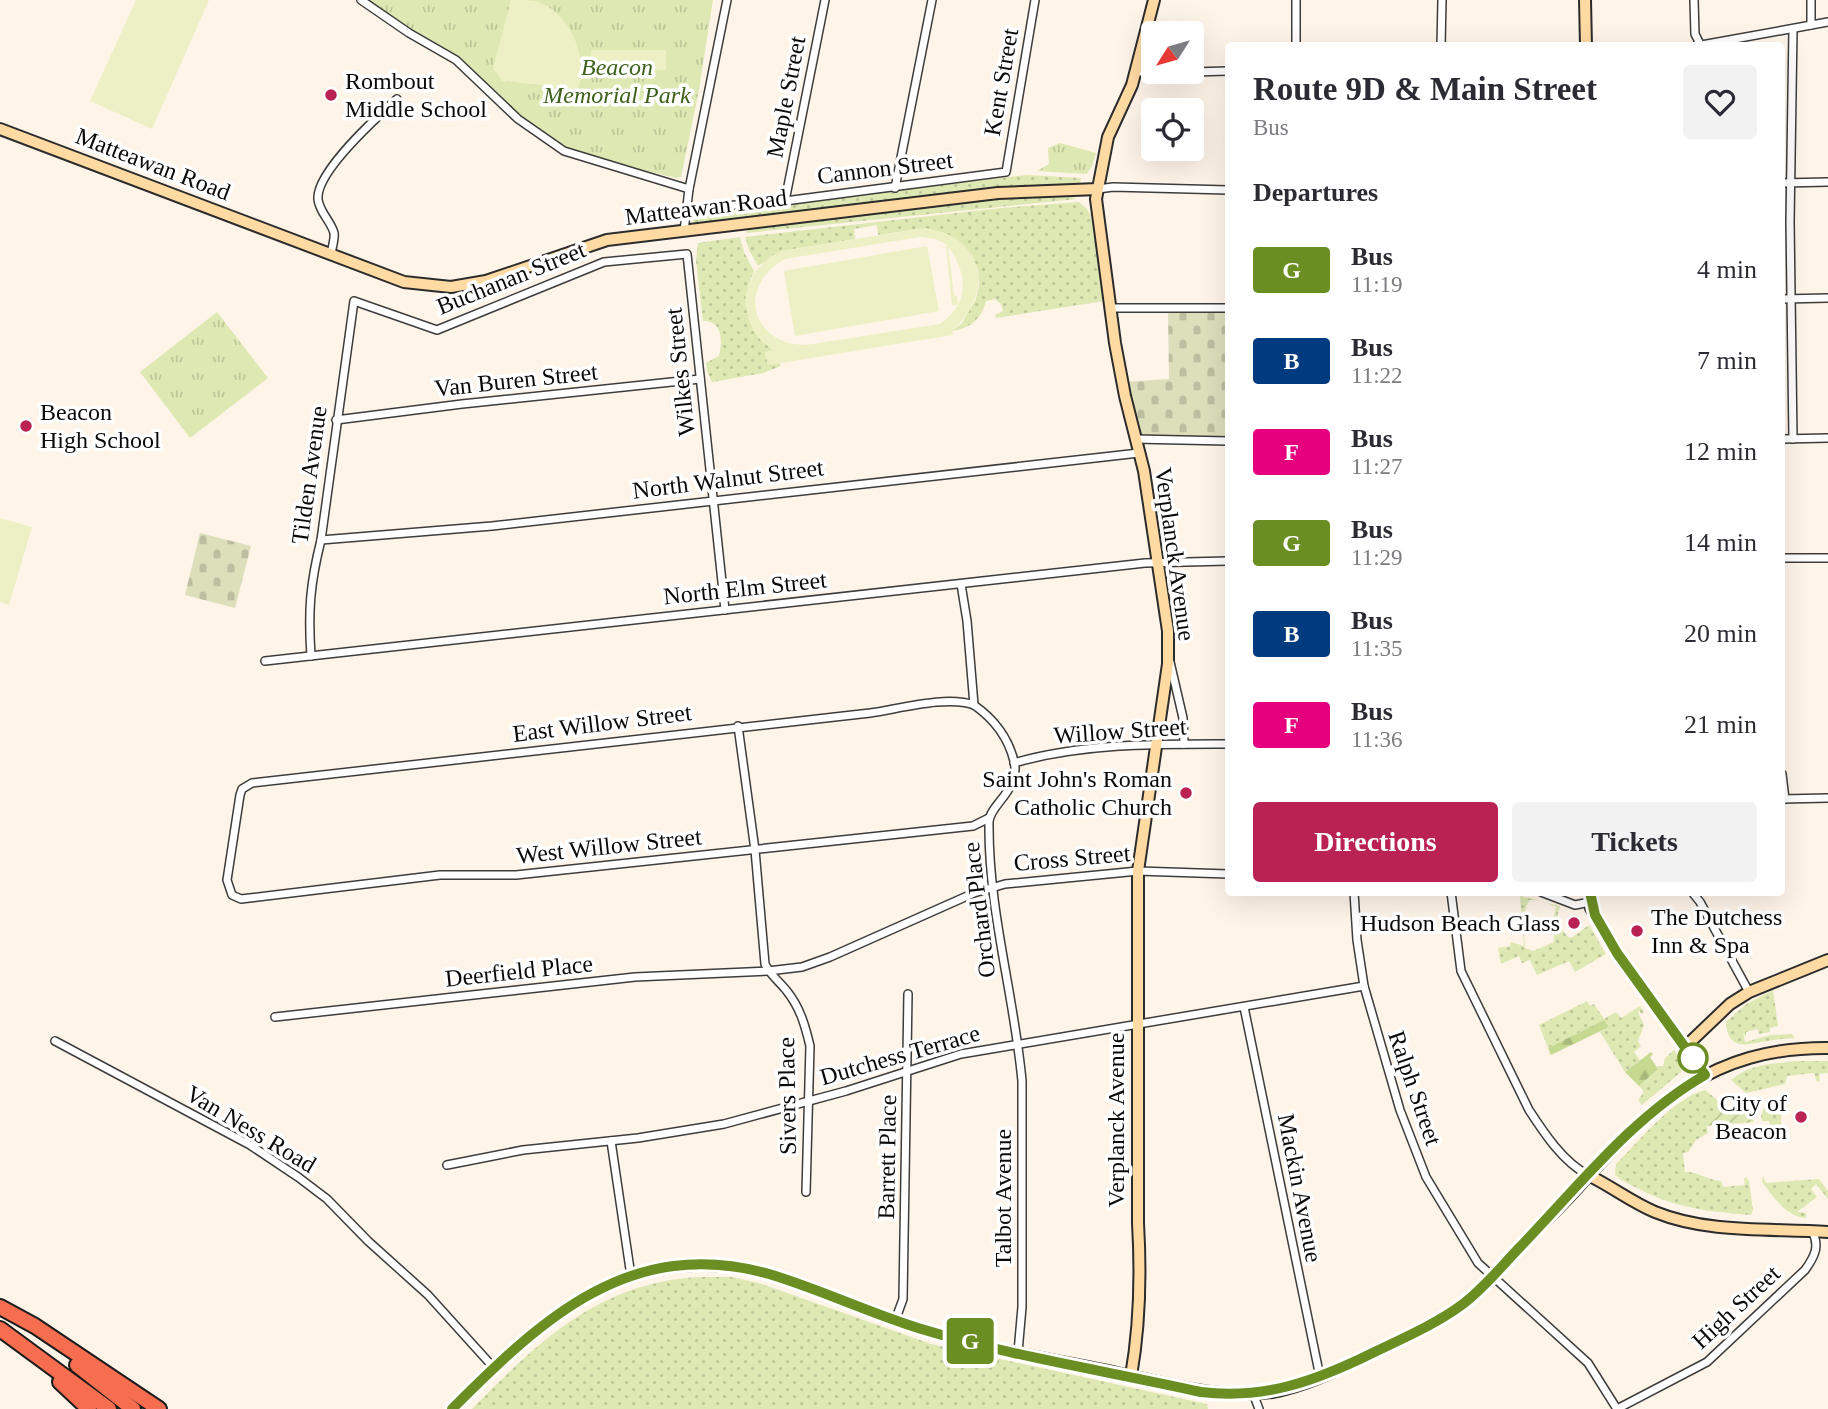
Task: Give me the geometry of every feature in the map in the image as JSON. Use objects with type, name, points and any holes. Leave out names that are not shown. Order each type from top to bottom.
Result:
[{"type":"highway","points":[[0,1310],[133,1409]]},
{"type":"highway","points":[[0,1310],[35,1326],[159,1409]]},
{"type":"highway","points":[[0,1330],[89,1409]]},
{"type":"highway","points":[[0,1330],[109,1409]]},
{"type":"street","points":[[361,0],[409,33],[456,60],[518,120],[564,151],[689,189]]},
{"type":"street","points":[[684,231],[689,189],[727,0]]},
{"type":"street","name":"Maple Street","points":[[785,201],[825,0]]},
{"type":"street","points":[[895,188],[932,0]]},
{"type":"street","name":"Kent Street","points":[[1006,172],[1035,0]]},
{"type":"street","name":"Verplanck Avenue","points":[[1131,1376],[1137,1344],[1139,1281],[1138,871],[1168,656],[1168,631],[1144,471],[1125,396],[1096,199],[1108,137],[1136,72],[1154,0]]},
{"type":"street","points":[[1296,0],[1296,42]]},
{"type":"street","points":[[1441,42],[1442,0]]},
{"type":"street","points":[[1585,0],[1586,42]]},
{"type":"street","points":[[1694,0],[1695,34],[1698,42]]},
{"type":"street","points":[[1811,0],[1811,25]]},
{"type":"street","points":[[1717,42],[1828,22]]},
{"type":"street","points":[[1793,29],[1790,222],[1793,439]]},
{"type":"street","points":[[1204,72],[1225,71]]},
{"type":"street","points":[[1136,72],[1141,72]]},
{"type":"street","points":[[331,254],[335,236],[319,204],[318,191],[359,135],[397,99]]},
{"type":"street","name":"Matteawan Road","points":[[0,129],[404,282],[451,287],[486,281],[607,240],[998,193],[1098,190]]},
{"type":"street","name":"Cannon Street","points":[[686,209],[785,201],[1006,172]]},
{"type":"street","points":[[1785,183],[1828,182]]},
{"type":"street","points":[[1098,190],[1113,187],[1225,190]]},
{"type":"street","name":"Buchanan Street","points":[[354,301],[437,330],[604,262],[687,254]]},
{"type":"street","name":"Wilkes Street","points":[[687,254],[725,610]]},
{"type":"street","points":[[1785,299],[1828,298]]},
{"type":"street","name":"Tilden Avenue","points":[[311,656],[309,612],[312,576],[321,540],[354,301]]},
{"type":"street","points":[[1111,308],[1225,308]]},
{"type":"street","name":"Van Buren Street","points":[[336,420],[700,379]]},
{"type":"street","points":[[1785,439],[1828,438]]},
{"type":"street","points":[[1135,439],[1225,441]]},
{"type":"street","name":"North Walnut Street","points":[[321,540],[492,526],[1139,453]]},
{"type":"street","points":[[1785,558],[1828,558]]},
{"type":"street","name":"North Elm Street","points":[[265,661],[1158,562],[1225,562]]},
{"type":"street","points":[[961,584],[974,705],[998,727],[1008,743],[1014,763]]},
{"type":"street","points":[[1168,656],[1181,706],[1184,744]]},
{"type":"street","name":"East Willow Street","points":[[232,895],[227,880],[240,795],[242,789],[252,783],[948,702],[974,705]]},
{"type":"street","points":[[738,726],[768,971]]},
{"type":"street","name":"Willow Street","points":[[1014,763],[1065,752],[1128,745],[1225,744]]},
{"type":"street","name":"Orchard Place","points":[[1014,763],[1014,775],[1009,788],[989,817],[991,887],[1018,1044]]},
{"type":"street","points":[[1785,799],[1828,798]]},
{"type":"street","name":"West Willow Street","points":[[232,895],[241,899],[440,875],[516,875],[973,826],[989,817]]},
{"type":"street","name":"Cross Street","points":[[768,971],[802,967],[830,957],[991,887],[1138,871],[1225,874]]},
{"type":"street","name":"Ralph Street","points":[[1354,896],[1364,986],[1418,1158],[1458,1233],[1478,1263],[1588,1363],[1616,1409]]},
{"type":"street","points":[[1452,896],[1461,971],[1517,1086],[1543,1132],[1578,1170],[1636,1203],[1678,1220],[1737,1228],[1828,1232]]},
{"type":"street","points":[[1551,896],[1575,905],[1590,897],[1599,924],[1617,953],[1705,1075]]},
{"type":"street","points":[[1695,896],[1749,992]]},
{"type":"street","points":[[1685,1047],[1730,1004],[1749,992],[1828,960]]},
{"type":"street","name":"Deerfield Place","points":[[275,1017],[635,977],[768,971]]},
{"type":"street","name":"Sivers Place","points":[[768,971],[795,1002],[805,1024],[810,1046],[806,1192]]},
{"type":"street","name":"Dutchess Terrace","points":[[447,1165],[523,1150],[611,1141],[724,1124],[961,1054],[1364,986]]},
{"type":"street","name":"Barrett Place","points":[[895,1321],[903,1299],[908,993]]},
{"type":"street","name":"Mackin Avenue","points":[[1244,1007],[1320,1377]]},
{"type":"street","name":"Van Ness Road","points":[[55,1041],[250,1145],[298,1177],[327,1199],[368,1241],[428,1295],[494,1368]]},
{"type":"street","name":"Talbot Avenue","points":[[1018,1044],[1021,1081],[1022,1307],[1018,1352]]},
{"type":"street","points":[[452,1409],[494,1368],[573,1303],[596,1289],[665,1267],[689,1265],[746,1269],[793,1282],[895,1321],[948,1336],[1201,1392],[1272,1392],[1320,1377],[1405,1337],[1464,1303],[1652,1111],[1705,1075],[1726,1065],[1768,1052],[1828,1048]]},
{"type":"street","points":[[611,1141],[631,1276]]},
{"type":"street","name":"High Street","points":[[1616,1409],[1707,1362],[1805,1270],[1817,1244],[1812,1231]]},
{"type":"street","points":[[1254,1393],[1259,1409]]},
{"type":"green space","points":[[136,0],[209,0],[152,129],[90,101]]},
{"type":"green space","name":"Beacon Memorial Park","points":[[361,0],[713,0],[699,90],[681,177],[564,151],[518,119],[456,60]]},
{"type":"green space","points":[[511,0],[539,2],[560,16],[578,50],[581,76],[578,89],[502,81],[493,68]]},
{"type":"green space","points":[[591,50],[666,50],[666,70],[591,71]]},
{"type":"green space","points":[[1060,143],[1096,153],[1087,174],[1037,171],[1049,164],[1048,148]]},
{"type":"green space","points":[[1027,175],[1081,178],[1080,186],[1066,184],[994,188],[699,225],[693,222],[691,216]]},
{"type":"green space","points":[[998,198],[1077,199],[746,233],[748,229]]},
{"type":"green space","points":[[1079,202],[1091,216],[1104,301],[996,318],[995,315],[1003,311],[1001,304],[995,299],[986,301],[974,322],[952,331],[962,323],[976,299],[978,270],[972,255],[925,228],[878,235],[877,225],[854,229],[855,239],[781,251],[758,266],[745,237],[1001,208]]},
{"type":"green space","points":[[925,228],[945,233],[960,242],[971,254],[977,268],[978,284],[974,300],[966,316],[952,331],[953,335],[768,365],[765,352],[774,350],[762,342],[753,330],[745,305],[746,293],[753,274],[769,257],[781,251]],"holes":[[[920,237],[935,239],[948,245],[946,246],[952,305],[958,304],[957,296],[954,295],[948,246],[959,267],[963,288],[961,297],[957,307],[940,324],[806,345],[787,342],[773,335],[762,325],[756,312],[760,284],[770,270],[785,259]]]},
{"type":"green space","points":[[740,237],[754,271],[749,282],[746,304],[751,325],[774,350],[765,353],[768,364],[779,363],[781,366],[763,373],[712,382],[706,363],[719,356],[721,338],[714,324],[703,321],[696,261],[698,243]]},
{"type":"green space","points":[[927,246],[939,311],[795,336],[784,271]]},
{"type":"green space","points":[[1225,308],[1225,440],[1135,439],[1122,382],[1169,379],[1168,309]]},
{"type":"green space","points":[[217,312],[268,378],[190,438],[140,372]]},
{"type":"green space","points":[[0,518],[32,527],[9,605],[0,602]]},
{"type":"green space","points":[[200,533],[251,546],[235,608],[185,595]]},
{"type":"green space","points":[[1520,896],[1538,900],[1529,900],[1523,916],[1525,948],[1533,951],[1554,942],[1553,921],[1556,907],[1547,903],[1560,906],[1556,921],[1567,936],[1571,938],[1589,925],[1606,954],[1575,972],[1569,961],[1537,975],[1530,960],[1522,963],[1519,956],[1501,964],[1498,948],[1510,946],[1511,942],[1524,946]]},
{"type":"green space","points":[[1773,990],[1778,1026],[1770,1028],[1770,1032],[1759,1034],[1758,1029],[1746,1032],[1746,1038],[1743,1032],[1745,1042],[1771,1035],[1792,1034],[1795,1038],[1745,1044],[1734,1042],[1727,1031],[1726,1022],[1745,1005]]},
{"type":"green space","points":[[1587,1001],[1590,1006],[1594,1004],[1604,1019],[1616,1012],[1621,1018],[1640,1006],[1644,1012],[1638,1012],[1644,1025],[1638,1041],[1641,1046],[1634,1052],[1640,1060],[1625,1072],[1600,1032],[1609,1027],[1604,1020],[1548,1048],[1539,1025]]},
{"type":"green space","points":[[1604,1020],[1609,1027],[1551,1055],[1548,1048]]},
{"type":"green space","points":[[1674,1050],[1682,1062],[1681,1072],[1642,1105],[1638,1100],[1644,1092],[1639,1086],[1658,1069],[1657,1066],[1663,1066],[1665,1058]]},
{"type":"green space","points":[[1651,1052],[1653,1054],[1650,1057],[1658,1069],[1639,1086],[1625,1072]]},
{"type":"green space","points":[[1796,1061],[1828,1061],[1828,1073],[1819,1074],[1820,1081],[1817,1082],[1814,1073],[1787,1076],[1785,1084],[1746,1093],[1731,1080],[1754,1068]]},
{"type":"green space","points":[[1705,1090],[1726,1107],[1705,1118],[1708,1133],[1696,1140],[1688,1152],[1683,1153],[1685,1172],[1721,1181],[1723,1187],[1745,1185],[1746,1177],[1749,1181],[1753,1210],[1751,1215],[1707,1210],[1666,1201],[1615,1175],[1616,1164],[1657,1122],[1681,1102]]},
{"type":"green space","points":[[1786,1097],[1788,1109],[1782,1110],[1780,1130],[1770,1131],[1769,1121],[1762,1121],[1761,1116],[1767,1101]]},
{"type":"green space","points":[[1749,1105],[1754,1122],[1706,1126],[1705,1118],[1721,1108]]},
{"type":"green space","points":[[1763,1176],[1766,1183],[1819,1179],[1828,1191],[1828,1199],[1816,1184],[1811,1189],[1817,1197],[1797,1212],[1806,1213],[1806,1218],[1799,1217],[1776,1200],[1762,1182]]},
{"type":"green space","points":[[731,1277],[759,1283],[931,1344],[1207,1404],[1208,1409],[472,1409],[546,1339],[601,1303],[631,1290],[663,1281]]},
{"type":"bus line","name":"G","points":[[452,1409],[519,1346],[584,1296],[642,1272],[689,1265],[726,1266],[757,1271],[895,1321],[948,1336],[1201,1392],[1272,1392],[1298,1385],[1342,1367],[1405,1337],[1464,1303],[1652,1111],[1705,1075],[1617,953],[1591,908],[1590,896]]},
{"type":"place","name":"Rombout Middle School","points":[[331,95]]},
{"type":"place","name":"Beacon High School","points":[[26,426]]},
{"type":"place","name":"Saint John's Roman Catholic Church","points":[[1186,793]]},
{"type":"place","name":"Hudson Beach Glass","points":[[1574,923]]},
{"type":"place","name":"The Dutchess Inn & Spa","points":[[1637,931]]},
{"type":"place","name":"City of Beacon","points":[[1801,1117]]}]
